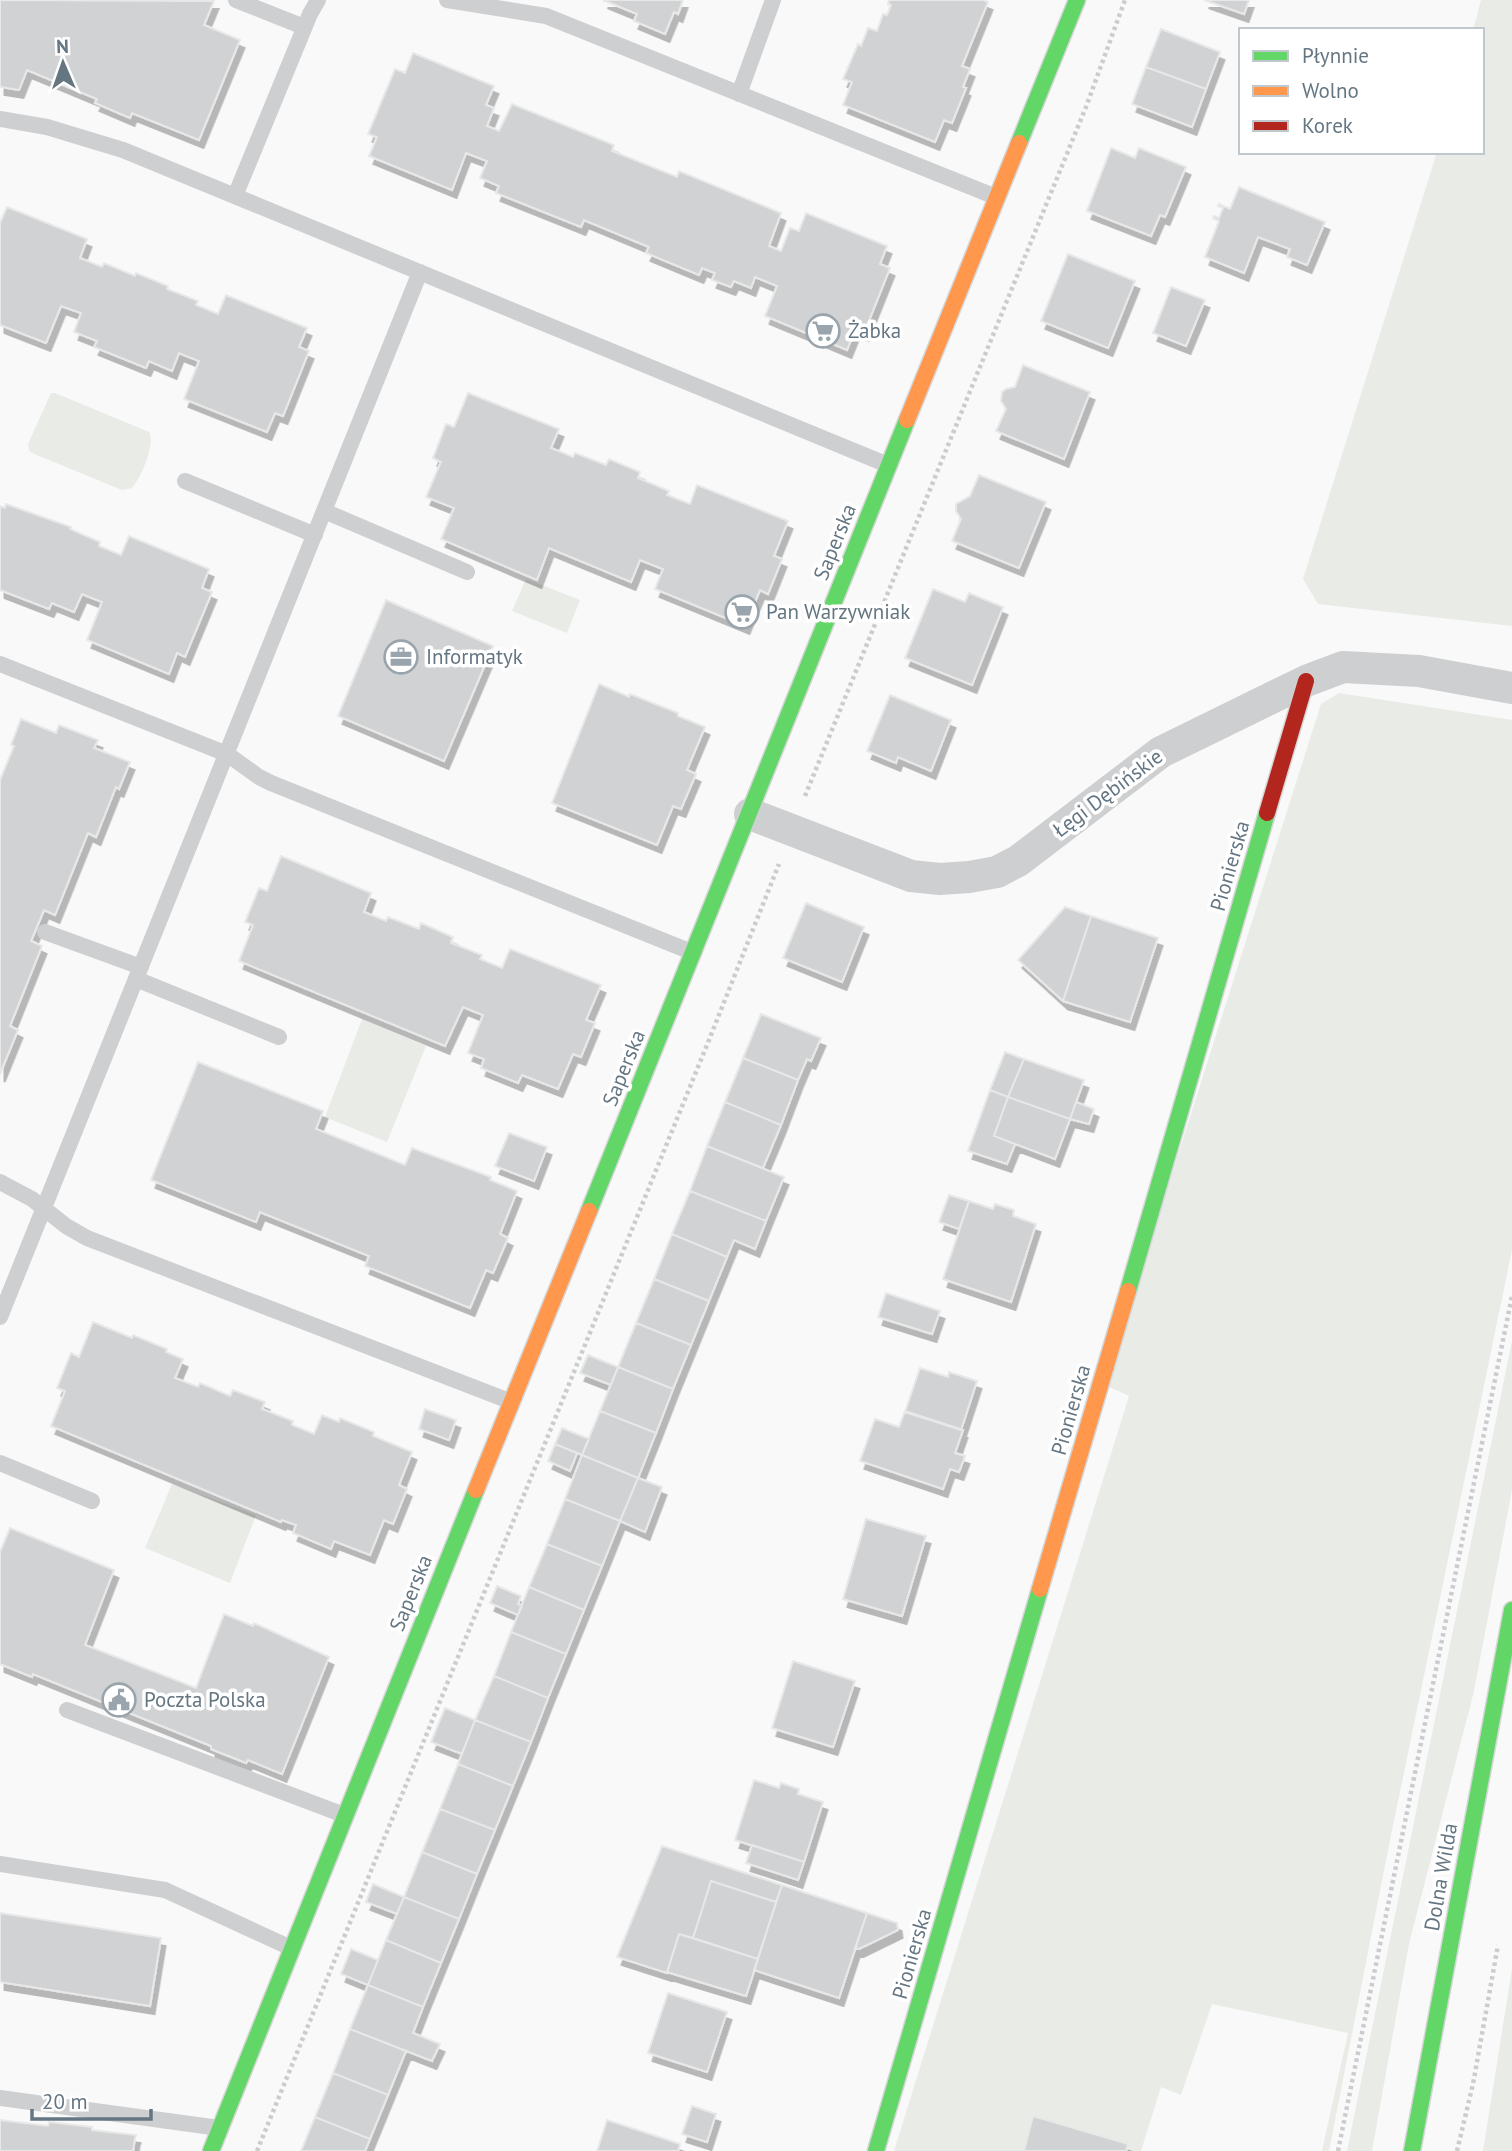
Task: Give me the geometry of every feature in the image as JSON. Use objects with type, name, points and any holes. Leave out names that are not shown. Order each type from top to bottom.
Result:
[{"type":"street","name":"Saperska","points":[[211,2151],[1076,0]]},
{"type":"street","name":"Łęgi Dębińskie","points":[[750,814],[911,876],[940,879],[997,872],[1018,861],[1161,751],[1306,681],[1343,667],[1419,671],[1512,688]]},
{"type":"street","name":"Pionierska","points":[[876,2151],[1306,681]]},
{"type":"street","name":"Dolna Wilda","points":[[1412,2151],[1512,1610]]},
{"type":"lane","points":[[236,0],[304,27]]},
{"type":"lane","points":[[235,196],[304,27],[318,0]]},
{"type":"lane","points":[[447,0],[547,16],[996,197]]},
{"type":"lane","points":[[738,94],[774,0]]},
{"type":"lane","points":[[0,119],[47,127],[123,150],[888,465]]},
{"type":"lane","points":[[0,1317],[420,272]]},
{"type":"lane","points":[[186,481],[315,535]]},
{"type":"lane","points":[[324,511],[467,572]]},
{"type":"lane","points":[[0,664],[227,754],[271,783],[694,953]]},
{"type":"lane","points":[[45,932],[279,1037]]},
{"type":"lane","points":[[0,1182],[21,1192],[66,1226],[88,1238],[512,1402]]},
{"type":"lane","points":[[0,1463],[92,1501]]},
{"type":"lane","points":[[67,1710],[344,1815]]},
{"type":"lane","points":[[0,1864],[165,1890],[291,1948]]},
{"type":"lane","points":[[0,2098],[219,2128]]},
{"type":"path","points":[[803,800],[1081,120],[1125,0]]},
{"type":"path","points":[[257,2151],[781,858]]},
{"type":"path","points":[[1338,2151],[1512,1296]]},
{"type":"path","points":[[1457,2151],[1473,2084],[1498,1945]]},
{"type":"shaded area","points":[[1481,0],[1512,0],[1512,626],[1318,604],[1303,579],[1436,154],[1484,154],[1484,28],[1474,28]]},
{"type":"shaded area","points":[[51,393],[149,432],[149,452],[132,488],[122,490],[29,450],[28,444]]},
{"type":"shaded area","points":[[526,579],[580,600],[567,633],[512,611]]},
{"type":"shaded area","points":[[1339,693],[1512,720],[1512,1250],[1389,1845],[1329,2151],[1322,2151],[1348,2033],[1212,2004],[1181,2095],[1161,2087],[1141,2151],[894,2151],[1129,1396],[1105,1385],[1321,704]]},
{"type":"shaded area","points":[[362,1019],[426,1046],[387,1142],[325,1117]]},
{"type":"shaded area","points":[[1512,1341],[1512,1490],[1474,1691],[1409,1944],[1372,2151],[1347,2151]]},
{"type":"shaded area","points":[[172,1484],[256,1515],[230,1583],[145,1548]]},
{"type":"shaded area","points":[[1512,1969],[1512,2151],[1483,2151]]},
{"type":"building","points":[[0,0],[214,1],[204,25],[240,40],[199,140],[132,113],[130,118],[95,103],[97,99],[27,70],[19,90],[0,87]]},
{"type":"building","points":[[603,0],[683,0],[678,14],[674,12],[665,34],[634,21],[637,14]]},
{"type":"building","points":[[889,0],[988,2],[962,66],[970,69],[963,87],[966,88],[952,123],[944,120],[935,142],[843,105],[852,82],[843,79],[858,44],[861,46],[868,28],[877,31],[883,14],[887,15],[891,5],[888,4]]},
{"type":"building","points":[[1204,0],[1249,0],[1244,14]]},
{"type":"building","points":[[1161,29],[1220,52],[1206,89],[1146,67]]},
{"type":"building","points":[[413,53],[494,86],[486,105],[494,108],[487,126],[499,131],[512,104],[614,145],[612,151],[677,177],[679,171],[781,213],[769,246],[781,251],[790,228],[799,231],[806,213],[887,246],[880,264],[890,268],[864,333],[855,330],[847,350],[765,316],[777,286],[755,277],[751,288],[734,281],[731,287],[712,280],[715,273],[702,268],[699,275],[646,253],[649,247],[584,220],[581,227],[496,193],[499,186],[480,178],[487,161],[466,153],[452,190],[369,156],[377,137],[368,134],[395,69],[405,73]]},
{"type":"building","points":[[1146,67],[1206,89],[1192,127],[1132,104]]},
{"type":"building","points":[[1111,148],[1135,158],[1139,148],[1186,167],[1165,217],[1160,215],[1151,236],[1087,211]]},
{"type":"building","points":[[1239,187],[1325,222],[1307,265],[1287,257],[1290,249],[1258,237],[1244,273],[1205,257],[1219,221],[1213,218],[1219,218],[1223,208],[1218,206],[1219,204],[1230,209]]},
{"type":"building","points":[[7,207],[87,239],[80,258],[102,267],[104,263],[135,276],[136,273],[198,301],[196,305],[218,314],[226,295],[307,328],[299,347],[309,351],[283,416],[275,413],[267,432],[184,399],[199,361],[179,353],[172,371],[149,361],[146,368],[94,347],[97,341],[74,332],[81,313],[61,306],[46,343],[0,325],[0,223]]},
{"type":"building","points":[[1068,254],[1135,281],[1108,348],[1041,321]]},
{"type":"building","points":[[1171,287],[1205,300],[1186,346],[1153,333]]},
{"type":"building","points":[[1023,365],[1090,392],[1064,459],[996,431],[1006,409],[1001,401],[1002,392],[1015,387]]},
{"type":"building","points":[[468,393],[559,429],[551,448],[573,457],[575,453],[606,465],[609,459],[640,472],[638,478],[669,491],[667,495],[690,504],[697,485],[788,521],[774,556],[782,559],[768,594],[760,590],[745,626],[655,589],[663,569],[640,560],[631,582],[549,548],[537,580],[441,539],[454,508],[426,497],[441,462],[433,458],[446,424],[454,427]]},
{"type":"building","points":[[979,475],[1046,502],[1019,568],[952,541],[961,519],[956,511],[956,504],[970,496]]},
{"type":"building","points":[[6,504],[71,527],[70,529],[100,542],[99,546],[121,555],[129,536],[209,569],[202,588],[212,592],[185,657],[177,653],[169,674],[87,640],[102,602],[82,594],[74,612],[52,603],[49,609],[0,590],[0,506],[5,508]]},
{"type":"building","points":[[933,589],[965,602],[969,593],[1003,607],[972,685],[905,658]]},
{"type":"building","points":[[386,600],[493,646],[444,761],[338,716]]},
{"type":"building","points":[[599,684],[678,713],[678,716],[705,727],[687,770],[696,774],[681,809],[673,806],[657,845],[552,803]]},
{"type":"building","points":[[890,695],[951,720],[931,771],[898,757],[896,763],[867,751]]},
{"type":"building","points":[[21,719],[56,733],[59,725],[98,740],[94,748],[130,762],[119,789],[116,787],[96,837],[88,833],[55,915],[44,910],[31,941],[42,946],[10,1026],[18,1030],[0,1074],[0,780],[14,746],[11,745]]},
{"type":"building","points":[[281,856],[371,893],[364,912],[386,921],[388,917],[419,929],[421,923],[453,937],[451,943],[482,955],[480,959],[502,968],[510,949],[601,985],[586,1020],[595,1023],[581,1057],[573,1054],[558,1089],[522,1075],[518,1083],[481,1068],[484,1059],[468,1053],[483,1015],[463,1007],[445,1046],[239,961],[253,925],[245,922],[259,888],[267,891]]},
{"type":"building","points":[[806,903],[864,927],[842,982],[783,958]]},
{"type":"building","points":[[1065,907],[1091,916],[1063,1001],[1018,960]]},
{"type":"building","points":[[1091,916],[1158,938],[1130,1022],[1063,1001]]},
{"type":"building","points":[[761,1014],[821,1038],[811,1061],[807,1059],[798,1080],[743,1058]]},
{"type":"building","points":[[1005,1052],[1024,1059],[1008,1097],[990,1090]]},
{"type":"building","points":[[743,1058],[798,1080],[781,1125],[725,1102]]},
{"type":"building","points":[[1024,1059],[1084,1080],[1070,1119],[1008,1097]]},
{"type":"building","points":[[198,1062],[323,1111],[316,1129],[405,1165],[412,1148],[491,1177],[490,1180],[517,1191],[500,1234],[508,1238],[493,1273],[486,1270],[470,1308],[365,1266],[369,1256],[260,1212],[256,1222],[151,1180]]},
{"type":"building","points":[[990,1090],[1008,1097],[994,1136],[1015,1144],[1007,1164],[968,1151]]},
{"type":"building","points":[[1008,1097],[1070,1119],[1055,1159],[994,1136]]},
{"type":"building","points":[[725,1102],[781,1125],[763,1168],[707,1146]]},
{"type":"building","points":[[1076,1102],[1094,1109],[1089,1124],[1070,1119]]},
{"type":"building","points":[[509,1133],[547,1147],[534,1181],[495,1166]]},
{"type":"building","points":[[707,1146],[784,1177],[766,1221],[690,1191]]},
{"type":"building","points":[[690,1191],[766,1221],[755,1249],[734,1240],[727,1257],[672,1234]]},
{"type":"building","points":[[949,1195],[969,1201],[959,1229],[939,1222]]},
{"type":"building","points":[[969,1201],[993,1209],[995,1204],[1014,1210],[1013,1216],[1036,1224],[1011,1302],[943,1279]]},
{"type":"building","points":[[672,1234],[727,1257],[709,1301],[654,1279]]},
{"type":"building","points":[[654,1279],[709,1301],[691,1345],[636,1323]]},
{"type":"building","points":[[886,1293],[940,1311],[932,1334],[878,1317]]},
{"type":"building","points":[[93,1322],[132,1338],[133,1335],[183,1359],[175,1378],[198,1387],[200,1383],[230,1396],[233,1390],[265,1402],[262,1409],[293,1421],[292,1425],[314,1434],[322,1415],[339,1422],[340,1418],[374,1432],[373,1436],[412,1452],[399,1485],[407,1489],[393,1524],[384,1520],[370,1555],[334,1541],[331,1549],[293,1533],[296,1525],[282,1520],[281,1522],[51,1426],[65,1391],[57,1388],[71,1353],[79,1357]]},
{"type":"building","points":[[636,1323],[691,1345],[673,1389],[618,1367]]},
{"type":"building","points":[[588,1355],[618,1367],[611,1385],[580,1373]]},
{"type":"building","points":[[618,1367],[673,1389],[656,1433],[600,1411]]},
{"type":"building","points":[[920,1368],[948,1377],[949,1372],[977,1381],[961,1430],[905,1412]]},
{"type":"building","points":[[425,1409],[456,1420],[449,1440],[419,1429]]},
{"type":"building","points":[[600,1411],[656,1433],[638,1478],[582,1455]]},
{"type":"building","points":[[905,1411],[963,1430],[955,1453],[965,1456],[959,1472],[950,1469],[943,1489],[860,1461],[875,1419],[899,1427]]},
{"type":"building","points":[[562,1428],[589,1439],[582,1455],[555,1444]]},
{"type":"building","points":[[555,1444],[577,1453],[570,1471],[548,1461]]},
{"type":"building","points":[[582,1455],[638,1478],[620,1521],[565,1499]]},
{"type":"building","points":[[638,1478],[662,1487],[645,1532],[620,1521]]},
{"type":"building","points":[[565,1499],[620,1521],[602,1566],[547,1544]]},
{"type":"building","points":[[866,1519],[926,1536],[902,1616],[843,1599]]},
{"type":"building","points":[[10,1528],[114,1570],[85,1645],[196,1688],[224,1614],[253,1626],[254,1623],[329,1657],[282,1774],[248,1760],[246,1763],[211,1749],[211,1746],[33,1674],[32,1677],[0,1664],[0,1552]]},
{"type":"building","points":[[547,1544],[602,1566],[584,1610],[529,1587]]},
{"type":"building","points":[[497,1586],[521,1596],[518,1604],[522,1606],[518,1615],[490,1603]]},
{"type":"building","points":[[529,1587],[584,1610],[566,1654],[511,1632]]},
{"type":"building","points":[[511,1632],[566,1654],[548,1698],[494,1676]]},
{"type":"building","points":[[793,1661],[855,1681],[833,1747],[772,1728]]},
{"type":"building","points":[[494,1676],[548,1698],[531,1742],[475,1720]]},
{"type":"building","points":[[445,1708],[475,1720],[462,1754],[431,1742]]},
{"type":"building","points":[[475,1720],[531,1742],[513,1786],[458,1764]]},
{"type":"building","points":[[458,1764],[513,1786],[495,1830],[440,1809]]},
{"type":"building","points":[[754,1780],[779,1788],[781,1783],[799,1789],[798,1794],[823,1802],[804,1862],[735,1840]]},
{"type":"building","points":[[440,1809],[495,1830],[477,1874],[422,1852]]},
{"type":"building","points":[[752,1845],[804,1862],[798,1880],[746,1863]]},
{"type":"building","points":[[662,1846],[782,1885],[776,1902],[711,1881],[693,1938],[679,1934],[667,1973],[617,1957]]},
{"type":"building","points":[[422,1852],[477,1874],[459,1919],[404,1897]]},
{"type":"building","points":[[711,1881],[776,1902],[758,1959],[693,1938]]},
{"type":"building","points":[[373,1884],[404,1897],[397,1914],[366,1902]]},
{"type":"building","points":[[782,1885],[867,1913],[839,1998],[754,1970]]},
{"type":"building","points":[[404,1897],[459,1919],[441,1963],[386,1940]]},
{"type":"building","points":[[0,1913],[161,1938],[150,2006],[0,1982]]},
{"type":"building","points":[[867,1913],[897,1923],[898,1930],[859,1949],[855,1948]]},
{"type":"building","points":[[679,1934],[758,1959],[746,1996],[667,1972]]},
{"type":"building","points":[[386,1940],[441,1963],[423,2007],[368,1985]]},
{"type":"building","points":[[351,1949],[378,1960],[368,1985],[341,1974]]},
{"type":"building","points":[[368,1985],[423,2007],[413,2033],[440,2044],[432,2061],[350,2029]]},
{"type":"building","points":[[668,1993],[727,2012],[707,2072],[648,2053]]},
{"type":"building","points":[[350,2029],[406,2051],[388,2095],[333,2073]]},
{"type":"building","points":[[333,2073],[388,2095],[370,2139],[315,2117]]},
{"type":"building","points":[[692,2106],[716,2114],[707,2142],[682,2134]]},
{"type":"building","points":[[1033,2116],[1128,2144],[1126,2151],[1024,2151]]},
{"type":"building","points":[[315,2117],[370,2139],[365,2151],[301,2151]]},
{"type":"building","points":[[0,2120],[48,2126],[49,2122],[136,2135],[133,2151],[0,2151]]},
{"type":"building","points":[[607,2120],[680,2144],[678,2151],[597,2151]]},
{"type":"traffic: fast","points":[[1019,143],[1077,0]]},
{"type":"traffic: fast","points":[[589,1211],[907,420]]},
{"type":"traffic: fast","points":[[1128,1291],[1267,813]]},
{"type":"traffic: fast","points":[[211,2151],[476,1490]]},
{"type":"traffic: fast","points":[[876,2151],[1040,1589]]},
{"type":"traffic: fast","points":[[1412,2151],[1512,1610]]},
{"type":"traffic: slow","points":[[907,420],[1019,143]]},
{"type":"traffic: slow","points":[[476,1490],[589,1211]]},
{"type":"traffic: slow","points":[[1040,1589],[1128,1291]]},
{"type":"traffic: jam","points":[[1267,813],[1306,681]]},
{"type":"place","name":"Żabka","points":[[823,331]]},
{"type":"place","name":"Pan Warzywniak","points":[[742,612]]},
{"type":"place","name":"Informatyk","points":[[401,657]]},
{"type":"place","name":"Poczta Polska","points":[[119,1700]]}]
